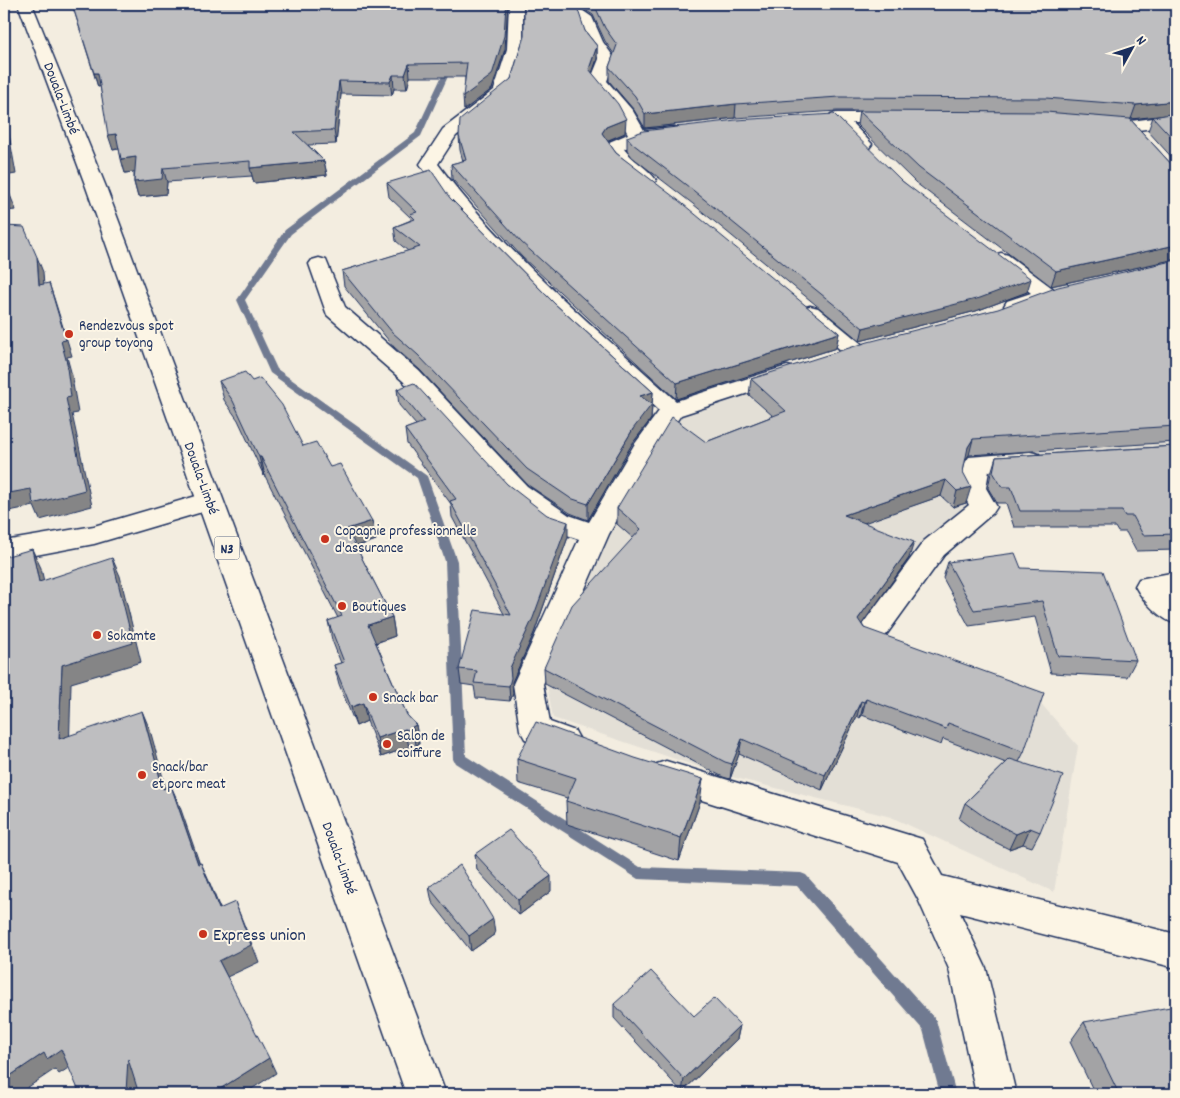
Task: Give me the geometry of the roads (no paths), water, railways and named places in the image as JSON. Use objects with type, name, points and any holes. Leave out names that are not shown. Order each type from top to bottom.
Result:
[{"type":"main road","name":"Douala-Limbé","points":[[25,4],[96,187],[426,1094]]},
{"type":"main road","points":[[516,4],[515,49],[502,92],[449,132],[429,164],[460,207],[565,312],[672,410]]},
{"type":"main road","points":[[538,4],[571,10],[587,20],[595,43],[607,59],[598,81],[627,115],[638,136]]},
{"type":"main road","points":[[880,160],[828,119],[916,118]]},
{"type":"main road","points":[[1129,130],[1176,120]]},
{"type":"main road","points":[[662,192],[624,162],[613,147],[638,136],[687,130]]},
{"type":"main road","points":[[985,247],[1056,293],[994,314]]},
{"type":"main road","points":[[319,264],[335,310],[411,376],[518,492],[559,522],[595,534]]},
{"type":"main road","points":[[797,302],[856,351]]},
{"type":"main road","points":[[590,750],[536,730],[528,684],[595,534],[647,445],[672,410],[801,369]]},
{"type":"main road","points":[[871,634],[934,548],[984,508],[973,488],[978,462],[1053,458]]},
{"type":"main road","points":[[4,551],[94,535],[210,501]]},
{"type":"main road","points":[[1176,582],[1149,586],[1176,613]]},
{"type":"main road","points":[[635,766],[910,850],[931,889],[967,968],[996,1094]]},
{"type":"main road","points":[[931,889],[1176,951]]},
{"type":"waterway","points":[[451,63],[418,134],[288,232],[241,300],[273,371],[422,476],[451,561],[460,759],[638,873],[801,880],[930,1026],[948,1094]]},
{"type":"place","name":"Rendezvous spot group toyong","points":[[69,334]]},
{"type":"place","name":"Copagnie professionnelle d'assurance","points":[[325,539]]},
{"type":"place","name":"Boutiques","points":[[342,606]]},
{"type":"place","name":"Sokamte","points":[[97,635]]},
{"type":"place","name":"Snack bar","points":[[373,697]]},
{"type":"place","name":"Salon de coiffure","points":[[387,744]]},
{"type":"place","name":"Snack/bar et porc meat","points":[[142,775]]},
{"type":"place","name":"Express union","points":[[203,934]]}]
